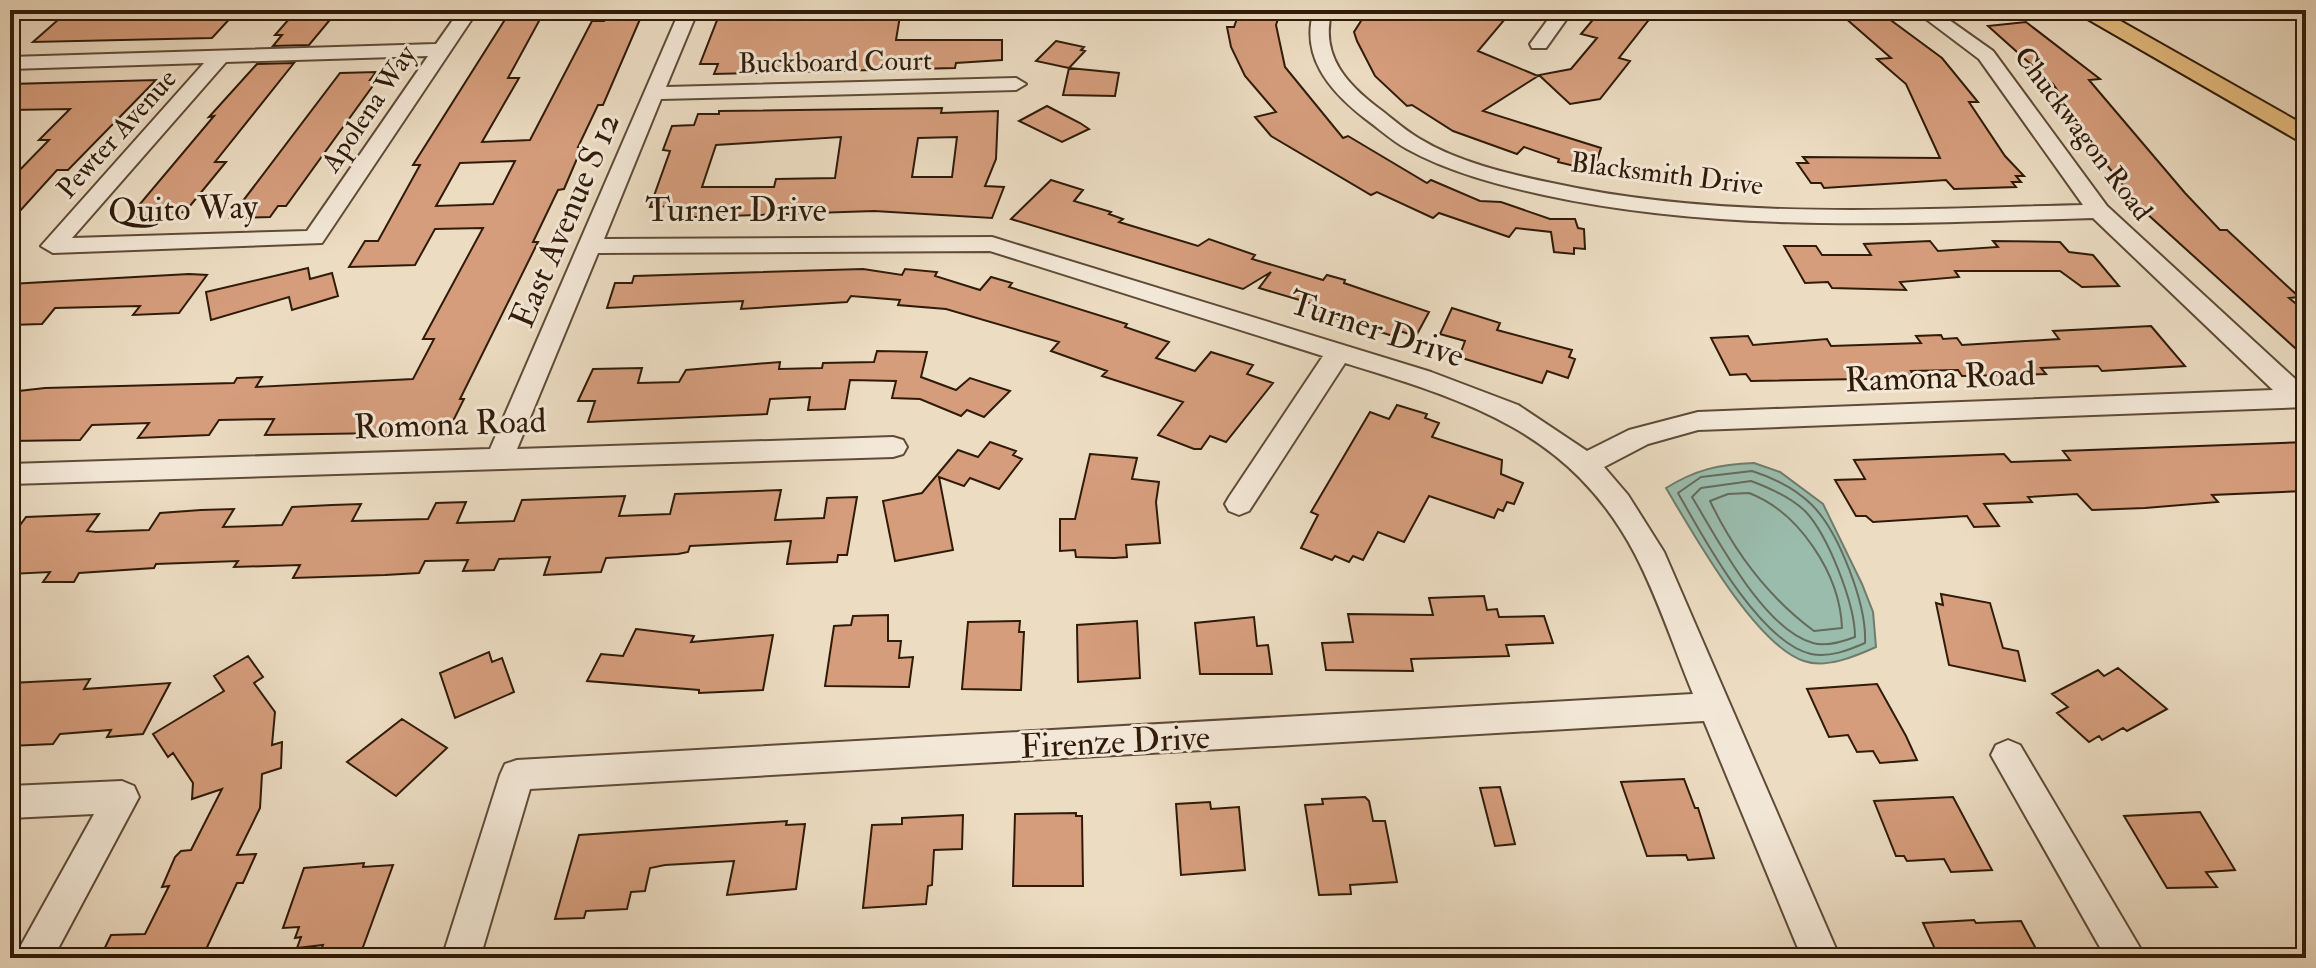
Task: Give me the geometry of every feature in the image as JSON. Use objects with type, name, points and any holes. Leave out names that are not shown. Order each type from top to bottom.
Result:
[{"type":"main road","points":[[2084,10],[2306,137]]},
{"type":"street","name":"Apolena Way","points":[[314,238],[469,10]]},
{"type":"street","name":"East Avenue S 12","points":[[500,457],[689,10]]},
{"type":"street","name":"Blacksmith Drive","points":[[1323,10],[1318,48],[1333,79],[1365,113],[1427,150],[1503,180],[1586,197],[1752,216],[2099,211]]},
{"type":"street","points":[[1539,44],[1564,10]]},
{"type":"street","name":"Chuckwagon Road","points":[[1923,10],[1986,55],[2099,211],[2302,398]]},
{"type":"street","points":[[10,63],[442,50]]},
{"type":"street","name":"Pewter Avenue","points":[[53,246],[220,57]]},
{"type":"street","name":"Buckboard Court","points":[[655,93],[1016,84]]},
{"type":"street","name":"Quito Way","points":[[53,246],[314,238]]},
{"type":"street","name":"Turner Drive","points":[[589,246],[992,244],[1422,378],[1509,411],[1586,464],[1618,502],[1649,552],[1821,958]]},
{"type":"street","points":[[1239,504],[1339,352]]},
{"type":"street","name":"Ramona Road","points":[[1586,464],[1639,437],[1698,421],[2302,398]]},
{"type":"street","name":"Romona Road","points":[[10,474],[893,447]]},
{"type":"street","name":"Firenze Drive","points":[[461,958],[517,775],[1714,707]]},
{"type":"street","points":[[2008,755],[2127,958]]},
{"type":"street","points":[[10,802],[122,797],[33,958]]},
{"type":"water","points":[[1754,463],[1780,472],[1823,504],[1873,612],[1876,647],[1841,660],[1822,663],[1804,661],[1785,651],[1766,634],[1727,585],[1666,488],[1708,469]]},
{"type":"building","points":[[330,10],[326,15],[334,15],[309,45],[273,46],[282,35],[275,35],[296,11]]},
{"type":"building","points":[[511,10],[545,10],[508,78],[519,78],[482,142],[530,140],[592,21],[604,21],[609,10],[644,10],[603,105],[598,105],[578,147],[582,147],[564,189],[558,190],[533,242],[538,242],[460,399],[464,399],[452,423],[444,424],[440,432],[265,435],[274,419],[219,420],[209,435],[138,438],[149,423],[92,425],[80,440],[10,441],[10,392],[45,388],[234,383],[237,378],[262,377],[256,387],[413,379],[434,339],[423,339],[483,228],[435,229],[415,265],[349,267],[365,241],[378,241],[420,165],[413,165]],"holes":[[[515,161],[493,204],[436,206],[460,163]]]},
{"type":"building","points":[[721,10],[901,10],[896,40],[1002,40],[1002,60],[956,63],[955,68],[714,74],[718,64],[700,64]]},
{"type":"building","points":[[1240,10],[1281,10],[1276,25],[1285,67],[1343,138],[1348,136],[1427,183],[1431,180],[1480,201],[1501,202],[1550,219],[1575,219],[1578,228],[1584,229],[1585,249],[1574,248],[1574,254],[1554,252],[1551,232],[1516,228],[1509,237],[1439,213],[1433,218],[1377,192],[1371,195],[1271,136],[1255,117],[1276,112],[1245,76],[1231,47],[1227,27],[1234,27]]},
{"type":"building","points":[[1368,10],[1437,20],[1446,10],[1475,10],[1505,19],[1478,51],[1538,76],[1483,111],[1601,148],[1595,167],[1591,170],[1558,162],[1559,159],[1524,147],[1517,154],[1453,131],[1412,105],[1407,106],[1375,76],[1357,41],[1354,32]]},
{"type":"building","points":[[1601,10],[1619,14],[1625,10],[1651,17],[1619,58],[1630,61],[1600,99],[1570,104],[1539,75],[1571,69],[1597,38],[1581,34]]},
{"type":"building","points":[[1836,10],[1877,10],[1942,58],[1978,102],[1969,102],[2005,156],[2024,176],[2016,176],[2021,182],[2012,182],[2016,187],[1954,189],[1946,180],[1824,188],[1821,183],[1811,183],[1797,163],[1808,163],[1803,157],[1940,158],[1906,84],[1877,59],[1891,58]]},
{"type":"building","points":[[235,13],[212,38],[33,42],[59,19]]},
{"type":"building","points":[[2026,22],[2100,79],[2089,80],[2185,193],[2220,230],[2227,230],[2299,297],[2289,298],[2306,312],[2306,358],[2145,212],[2092,147],[2053,84],[1988,26]]},
{"type":"building","points":[[1056,41],[1084,47],[1081,50],[1085,51],[1069,68],[1036,61]]},
{"type":"building","points":[[294,63],[215,162],[226,162],[185,212],[129,217],[214,116],[209,117],[257,64]]},
{"type":"building","points":[[1069,68],[1119,73],[1115,96],[1063,95]]},
{"type":"building","points":[[376,72],[370,80],[377,80],[286,206],[278,206],[270,217],[230,218],[340,73]]},
{"type":"building","points":[[156,80],[68,170],[57,170],[10,222],[10,180],[49,140],[39,140],[70,109],[10,110],[10,84]]},
{"type":"building","points":[[1047,106],[1089,129],[1062,142],[1019,121]]},
{"type":"building","points":[[942,108],[941,113],[998,111],[996,159],[985,186],[1004,187],[992,218],[874,211],[669,218],[674,206],[650,207],[670,151],[663,150],[672,126],[694,125],[698,114],[719,114],[719,111]],"holes":[[[841,137],[835,178],[776,179],[774,187],[702,187],[716,145]],[[957,137],[952,177],[912,177],[918,138]]]},
{"type":"building","points":[[1051,180],[1083,190],[1074,201],[1111,212],[1109,214],[1123,219],[1119,222],[1198,246],[1209,239],[1255,255],[1252,259],[1323,280],[1327,275],[1345,280],[1344,283],[1429,312],[1416,336],[1396,330],[1393,336],[1316,312],[1320,306],[1259,288],[1271,272],[1243,289],[1011,219]]},
{"type":"building","points":[[1930,241],[1938,251],[1998,247],[1993,241],[2060,242],[2069,252],[2093,255],[2119,286],[2082,287],[2060,271],[1955,271],[1959,277],[1900,282],[1906,290],[1832,288],[1828,282],[1805,283],[1784,246],[1816,246],[1822,255],[1871,255],[1864,244]]},
{"type":"building","points":[[308,268],[310,279],[332,273],[338,296],[292,310],[289,297],[211,320],[206,292]]},
{"type":"building","points":[[863,269],[902,275],[905,269],[937,272],[935,276],[980,290],[991,277],[1012,283],[1009,287],[1127,324],[1125,327],[1169,342],[1156,358],[1195,371],[1211,352],[1253,365],[1247,374],[1273,383],[1226,442],[1210,436],[1201,449],[1194,449],[1158,435],[1183,402],[1102,376],[1107,371],[1051,351],[1059,342],[946,309],[898,305],[900,300],[851,296],[847,302],[741,309],[743,301],[607,308],[615,283],[632,283],[634,276]]},
{"type":"building","points":[[207,275],[179,313],[133,315],[140,306],[55,308],[42,324],[10,325],[10,284]]},
{"type":"building","points":[[1452,308],[1500,323],[1497,330],[1572,350],[1569,357],[1575,359],[1568,378],[1547,371],[1542,383],[1459,357],[1465,341],[1440,334]]},
{"type":"building","points":[[2151,326],[2185,366],[2102,371],[2098,366],[2041,368],[2046,374],[1962,376],[1958,370],[1911,371],[1915,378],[1751,381],[1746,374],[1730,375],[1711,338],[1748,336],[1753,345],[1827,339],[1831,346],[1921,343],[1916,336],[1941,335],[1943,339],[1957,338],[1962,345],[2059,339],[2053,331]]},
{"type":"building","points":[[877,351],[927,352],[921,377],[956,390],[970,378],[1010,391],[984,417],[967,410],[961,416],[920,399],[892,398],[896,381],[850,380],[845,409],[808,410],[810,397],[770,399],[767,414],[588,422],[595,401],[578,401],[593,369],[642,368],[638,383],[679,382],[686,370],[780,362],[779,369],[822,368],[823,363],[874,362]]},
{"type":"building","points":[[1397,405],[1427,414],[1425,418],[1439,423],[1432,437],[1502,460],[1501,474],[1523,483],[1514,504],[1507,502],[1503,511],[1498,509],[1494,518],[1429,496],[1404,542],[1378,532],[1363,560],[1353,556],[1349,562],[1335,556],[1332,560],[1301,548],[1318,515],[1311,512],[1370,412],[1389,419]]},
{"type":"building","points":[[990,442],[1016,451],[1013,455],[1022,459],[999,489],[970,478],[964,486],[939,477],[953,550],[895,561],[883,501],[922,493],[958,450],[978,457]]},
{"type":"building","points":[[2306,442],[2306,491],[2212,495],[2218,502],[2145,508],[2092,510],[2077,494],[2028,497],[2032,502],[1984,504],[1999,526],[1974,527],[1967,516],[1873,522],[1866,516],[1856,516],[1835,480],[1865,479],[1854,460],[2004,454],[2011,462],[2070,460],[2063,451]]},
{"type":"building","points":[[1090,454],[1137,458],[1132,479],[1159,482],[1156,502],[1160,543],[1126,545],[1127,557],[1076,557],[1075,550],[1060,551],[1060,519],[1075,519]]},
{"type":"building","points":[[781,490],[775,520],[824,518],[827,498],[857,497],[847,555],[838,555],[837,562],[787,564],[791,541],[690,546],[688,552],[678,554],[606,558],[601,572],[544,575],[550,557],[499,559],[494,570],[463,571],[468,560],[425,561],[419,573],[293,578],[300,565],[234,567],[238,561],[156,564],[154,568],[79,573],[74,582],[43,582],[50,572],[10,574],[10,539],[26,517],[99,514],[87,531],[96,532],[149,530],[160,513],[201,510],[234,509],[223,527],[282,525],[292,507],[332,505],[361,504],[352,521],[428,519],[436,503],[466,502],[457,523],[514,521],[522,500],[625,496],[619,516],[670,514],[675,494]]},
{"type":"building","points":[[1941,594],[1990,603],[2003,648],[2018,651],[2025,681],[1949,665],[1936,603],[1943,605]]},
{"type":"building","points":[[1484,596],[1487,610],[1497,609],[1499,617],[1544,616],[1553,643],[1506,645],[1509,656],[1411,659],[1413,671],[1326,670],[1322,643],[1353,642],[1348,614],[1433,615],[1429,598]]},
{"type":"building","points":[[888,615],[888,641],[901,641],[899,658],[913,657],[909,687],[825,686],[834,626],[851,625],[853,616]]},
{"type":"building","points":[[1254,617],[1257,646],[1268,645],[1272,674],[1200,674],[1195,623]]},
{"type":"building","points":[[1020,621],[1019,632],[1024,632],[1021,690],[962,689],[968,622]]},
{"type":"building","points":[[1137,621],[1140,678],[1078,682],[1077,625]]},
{"type":"building","points":[[636,629],[694,636],[691,642],[773,635],[763,690],[699,693],[699,690],[587,681],[601,654],[623,656]]},
{"type":"building","points":[[489,652],[492,662],[502,658],[514,692],[455,718],[440,673]]},
{"type":"building","points":[[248,656],[263,677],[254,683],[275,712],[272,745],[282,742],[281,768],[262,774],[260,808],[237,855],[256,854],[243,883],[237,883],[202,958],[100,958],[111,935],[145,934],[169,886],[162,887],[175,857],[181,851],[191,850],[222,789],[192,799],[193,783],[173,753],[168,757],[153,734],[224,691],[214,676]]},
{"type":"building","points":[[2118,668],[2167,709],[2127,731],[2123,728],[2102,740],[2099,736],[2089,742],[2057,713],[2068,707],[2052,694],[2098,670],[2104,676]]},
{"type":"building","points":[[90,679],[84,689],[170,683],[143,734],[107,737],[111,730],[60,734],[53,744],[10,746],[10,683]]},
{"type":"building","points":[[1877,684],[1917,760],[1880,763],[1873,751],[1857,752],[1848,735],[1829,737],[1807,689]]},
{"type":"building","points":[[402,719],[447,748],[396,796],[347,762]]},
{"type":"building","points":[[1684,779],[1695,808],[1698,808],[1714,858],[1688,860],[1686,855],[1647,856],[1621,782]]},
{"type":"building","points":[[1500,787],[1515,844],[1495,846],[1480,788]]},
{"type":"building","points":[[1365,797],[1369,801],[1373,821],[1385,821],[1397,882],[1350,885],[1351,894],[1319,895],[1305,805],[1323,804],[1322,799]]},
{"type":"building","points":[[1953,797],[1992,870],[1951,872],[1944,859],[1907,861],[1904,856],[1896,856],[1874,801]]},
{"type":"building","points":[[1210,802],[1211,809],[1239,807],[1245,870],[1181,875],[1176,804]]},
{"type":"building","points":[[2200,812],[2235,870],[2206,872],[2217,887],[2167,888],[2124,816]]},
{"type":"building","points":[[1076,813],[1076,816],[1082,816],[1083,886],[1013,886],[1015,814]]},
{"type":"building","points":[[963,815],[962,849],[934,850],[932,885],[928,886],[926,904],[863,908],[872,825],[902,824],[902,818]]},
{"type":"building","points":[[787,821],[786,825],[805,824],[796,889],[727,895],[734,861],[665,865],[650,868],[645,891],[631,892],[627,909],[586,911],[584,918],[555,919],[579,835]]},
{"type":"building","points":[[364,863],[363,867],[393,865],[359,958],[318,958],[323,945],[297,948],[301,937],[295,938],[299,927],[283,928],[304,868]]},
{"type":"building","points":[[1974,920],[1976,923],[2021,921],[2041,958],[1945,958],[1940,948],[1935,949],[1923,923]]}]
